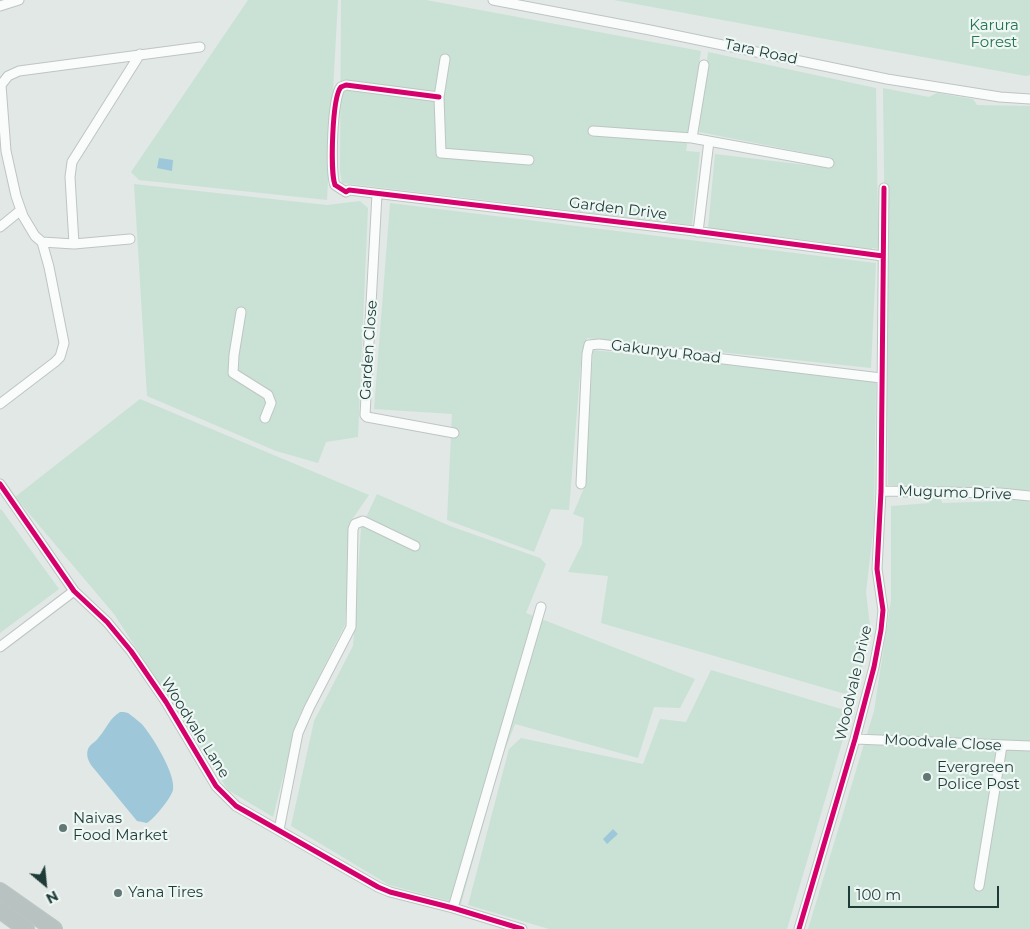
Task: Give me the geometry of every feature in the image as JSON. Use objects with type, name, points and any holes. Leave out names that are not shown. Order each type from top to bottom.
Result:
[{"type":"highway","points":[[0,891],[54,929]]},
{"type":"highway","points":[[0,910],[26,929]]},
{"type":"street","points":[[0,6],[19,0]]},
{"type":"street","name":"Tara Road","points":[[493,0],[886,78],[1000,98],[1030,98]]},
{"type":"street","points":[[0,404],[55,362],[62,351],[62,334],[49,267],[42,242],[35,236],[21,210],[6,151],[0,99],[3,80],[12,73],[200,47]]},
{"type":"street","points":[[74,244],[70,177],[72,162],[140,54]]},
{"type":"street","points":[[445,59],[439,97],[441,153],[529,160]]},
{"type":"street","points":[[692,138],[704,65]]},
{"type":"street","name":"Garden Drive","points":[[439,97],[346,85],[339,88],[333,140],[333,175],[338,187],[346,192],[349,190],[883,256]]},
{"type":"street","points":[[593,131],[692,138],[829,163]]},
{"type":"street","points":[[698,232],[709,141]]},
{"type":"street","name":"Woodvale Drive","points":[[798,929],[855,739],[878,649],[883,610],[877,569],[880,491],[884,188]]},
{"type":"street","name":"Garden Close","points":[[377,194],[365,415],[367,417],[454,433]]},
{"type":"street","points":[[0,227],[21,210]]},
{"type":"street","points":[[42,242],[74,244],[130,239]]},
{"type":"street","points":[[241,312],[233,373],[268,395],[271,403],[265,418]]},
{"type":"street","name":"Gakunyu Road","points":[[581,484],[589,345],[599,344],[881,378]]},
{"type":"street","name":"Woodvale Lane","points":[[0,484],[74,591],[107,622],[131,651],[166,702],[216,786],[236,806],[378,887],[522,929]]},
{"type":"street","name":"Mugumo Drive","points":[[880,491],[1000,493],[1030,496]]},
{"type":"street","points":[[279,830],[298,733],[308,708],[350,627],[353,528],[355,524],[363,521],[415,546]]},
{"type":"street","points":[[0,647],[74,591]]},
{"type":"street","points":[[453,908],[541,607]]},
{"type":"street","name":"Moodvale Close","points":[[855,739],[1030,746]]},
{"type":"street","points":[[979,886],[1002,746]]},
{"type":"green space","points":[[248,0],[338,0],[327,200],[139,180],[131,172]]},
{"type":"green space","points":[[341,0],[426,0],[701,51],[686,151],[700,152],[692,225],[342,183],[340,172]]},
{"type":"green space","name":"Karura Forest","points":[[614,0],[1030,0],[1030,75],[1026,76]]},
{"type":"green space","points":[[708,52],[876,88],[878,221],[881,225],[878,232],[878,249],[872,248],[870,252],[823,244],[822,242],[708,228],[715,154],[831,168],[832,158],[699,132]]},
{"type":"green space","points":[[883,88],[929,97],[937,93],[973,99],[977,105],[1030,106],[1030,490],[1026,490],[1030,504],[1030,929],[808,929],[874,711],[891,600],[891,506],[930,503],[923,498],[900,498],[899,486],[888,485]],"holes":[[[971,487],[1005,488],[1005,501],[942,503],[941,499],[967,500]]]},
{"type":"green space","points":[[134,184],[327,205],[360,201],[368,208],[358,437],[326,442],[318,463],[276,451],[147,396]]},
{"type":"green space","points":[[390,203],[876,263],[871,368],[587,338],[581,362],[569,510],[551,509],[534,552],[447,520],[452,414],[374,409]]},
{"type":"green space","points":[[593,350],[876,381],[874,524],[866,592],[871,635],[860,674],[849,695],[601,623],[608,576],[568,572],[582,544],[584,518],[573,514],[584,488]]},
{"type":"green space","points":[[140,399],[369,495],[351,521],[345,625],[298,718],[273,817],[228,790],[114,614],[15,497]]},
{"type":"green space","points":[[377,494],[450,526],[540,558],[546,564],[526,613],[695,679],[680,708],[654,707],[638,758],[515,724],[501,760],[461,904],[389,885],[291,826],[314,721],[353,646],[361,528]]},
{"type":"green space","points":[[0,510],[59,589],[0,633]]},
{"type":"green space","points":[[711,670],[851,712],[787,929],[549,929],[468,905],[509,749],[521,738],[643,764],[660,719],[686,722]]},
{"type":"water","points":[[159,158],[173,160],[172,171],[157,168]]},
{"type":"water","points":[[120,712],[128,713],[149,734],[168,767],[173,784],[172,794],[166,803],[147,823],[137,821],[91,765],[88,757],[87,751],[89,747]]},
{"type":"water","points":[[613,829],[618,834],[607,844],[603,839]]},
{"type":"cycle path","points":[[439,97],[346,85],[341,87],[336,105],[333,135],[333,177],[335,185],[346,192],[349,190],[694,231],[883,256]]},
{"type":"cycle path","points":[[799,929],[855,739],[874,667],[881,630],[883,610],[877,569],[881,491],[884,188]]},
{"type":"cycle path","points":[[0,484],[74,591],[107,622],[131,651],[166,702],[216,786],[236,806],[378,887],[522,929]]},
{"type":"place","name":"Evergreen Police Post","points":[[927,777]]},
{"type":"place","name":"Naivas Food Market","points":[[63,828]]},
{"type":"place","name":"Yana Tires","points":[[118,893]]}]
